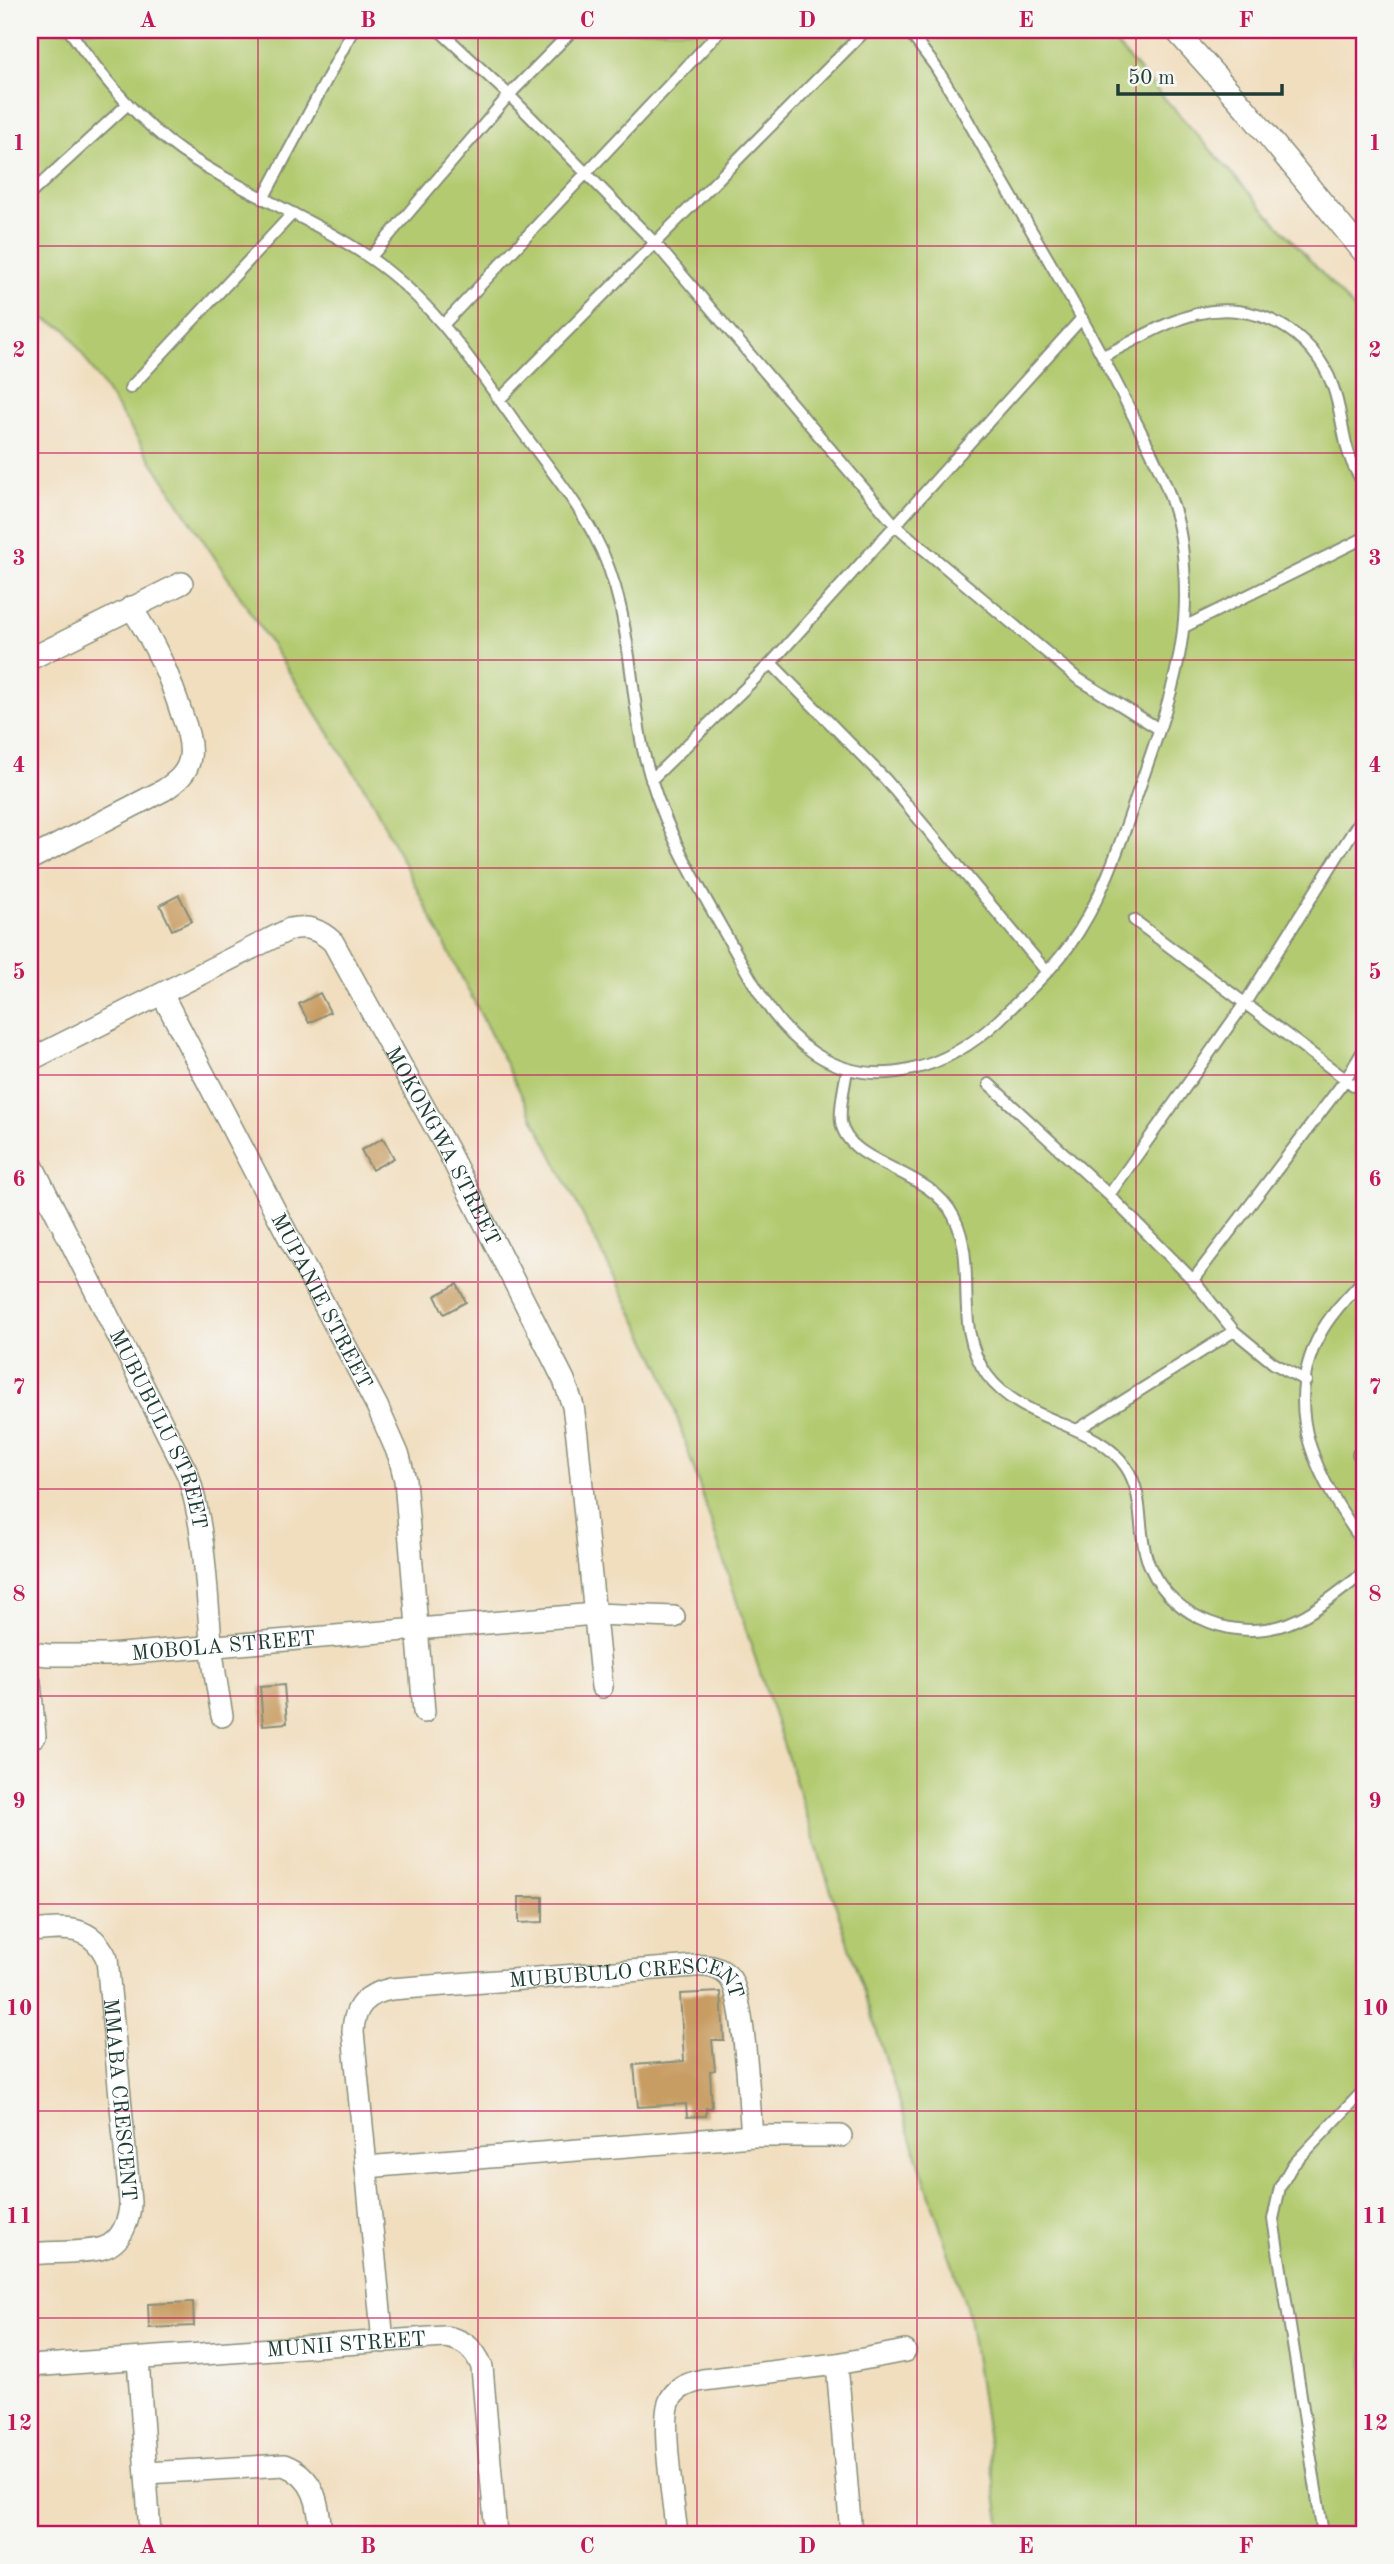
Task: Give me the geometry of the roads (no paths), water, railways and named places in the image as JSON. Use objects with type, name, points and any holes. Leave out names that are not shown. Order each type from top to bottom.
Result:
[{"type":"street","points":[[1175,30],[1245,108],[1364,253]]},
{"type":"street","points":[[30,659],[182,583]]},
{"type":"street","points":[[30,859],[164,790],[178,780],[190,759],[187,729],[164,661],[131,607]]},
{"type":"street","name":"MOKONGWA STREET","points":[[30,1060],[290,929],[300,927],[323,932],[342,954],[447,1149],[564,1380],[573,1406],[577,1436],[603,1687]]},
{"type":"street","name":"MUPANIE STREET","points":[[162,994],[377,1406],[399,1456],[405,1480],[417,1628]]},
{"type":"street","name":"MUBUBULU STREET","points":[[30,1161],[188,1475],[200,1526],[211,1646],[222,1716]]},
{"type":"street","name":"MOBOLA STREET","points":[[30,1653],[109,1655],[595,1614],[674,1617]]},
{"type":"street","points":[[417,1628],[424,1712]]},
{"type":"street","points":[[30,1682],[35,1736]]},
{"type":"street","name":"MMABA CRESCENT","points":[[30,1931],[60,1928],[84,1932],[99,1944],[107,1959],[130,2202],[129,2221],[119,2236],[104,2248],[30,2254]]},
{"type":"street","name":"MUBUBULO CRESCENT","points":[[383,2342],[353,2032],[354,2020],[362,2002],[370,1996],[391,1989],[529,1977],[705,1965],[723,1971],[730,1979],[739,2000],[752,2136]]},
{"type":"street","points":[[366,2167],[752,2136],[841,2136]]},
{"type":"street","name":"MUNII STREET","points":[[30,2366],[453,2338],[468,2346],[482,2367],[496,2534]]},
{"type":"street","points":[[677,2534],[667,2428],[669,2402],[676,2391],[703,2380],[837,2364],[905,2351]]},
{"type":"street","points":[[138,2359],[150,2534]]},
{"type":"street","points":[[837,2364],[851,2534]]},
{"type":"street","points":[[146,2473],[284,2465],[304,2476],[315,2494],[321,2534]]},
{"type":"lane","points":[[69,30],[107,81],[150,126],[182,151],[370,258],[400,282],[462,346],[593,531],[608,563],[627,632],[641,740],[663,818],[680,855],[770,1010],[789,1034],[827,1062],[868,1073],[892,1073],[930,1066],[949,1057],[992,1026],[1047,972],[1087,918],[1103,886],[1159,729],[1172,690],[1184,627],[1184,569],[1176,513],[1163,478],[1082,318],[958,103],[908,30]]},
{"type":"lane","points":[[263,199],[353,30]]},
{"type":"lane","points":[[439,30],[509,95],[655,243],[895,525],[1077,678],[1159,729]]},
{"type":"lane","points":[[370,258],[509,95],[573,30]]},
{"type":"lane","points":[[443,325],[721,30]]},
{"type":"lane","points":[[499,400],[866,30]]},
{"type":"lane","points":[[30,194],[128,104]]},
{"type":"lane","points":[[130,388],[293,213]]},
{"type":"lane","points":[[1103,356],[1193,315],[1214,310],[1250,312],[1283,325],[1300,337],[1326,367],[1334,390],[1347,450],[1364,483]]},
{"type":"lane","points":[[651,780],[771,663],[1082,318]]},
{"type":"lane","points":[[1184,627],[1364,538]]},
{"type":"lane","points":[[771,663],[886,780],[1047,972]]},
{"type":"lane","points":[[1109,1195],[1245,1003],[1364,814]]},
{"type":"lane","points":[[1134,920],[1364,1093]]},
{"type":"lane","points":[[1193,1280],[1346,1079],[1364,1049]]},
{"type":"lane","points":[[847,1069],[841,1123],[852,1144],[876,1160],[927,1185],[939,1195],[955,1217],[962,1245],[966,1317],[970,1338],[987,1375],[1007,1395],[1035,1413],[1077,1430],[1102,1445],[1125,1465],[1135,1482],[1150,1568],[1158,1584],[1170,1597],[1199,1618],[1239,1630],[1280,1626],[1303,1616],[1364,1573]]},
{"type":"lane","points":[[989,1084],[1109,1195],[1193,1280],[1234,1331],[1273,1363],[1306,1381]]},
{"type":"lane","points":[[1364,1279],[1339,1306],[1321,1333],[1309,1360],[1303,1401],[1305,1431],[1314,1462],[1328,1490],[1364,1544]]},
{"type":"lane","points":[[1077,1430],[1234,1331]]},
{"type":"lane","points":[[1323,2534],[1273,2219],[1280,2187],[1292,2165],[1364,2090]]}]
